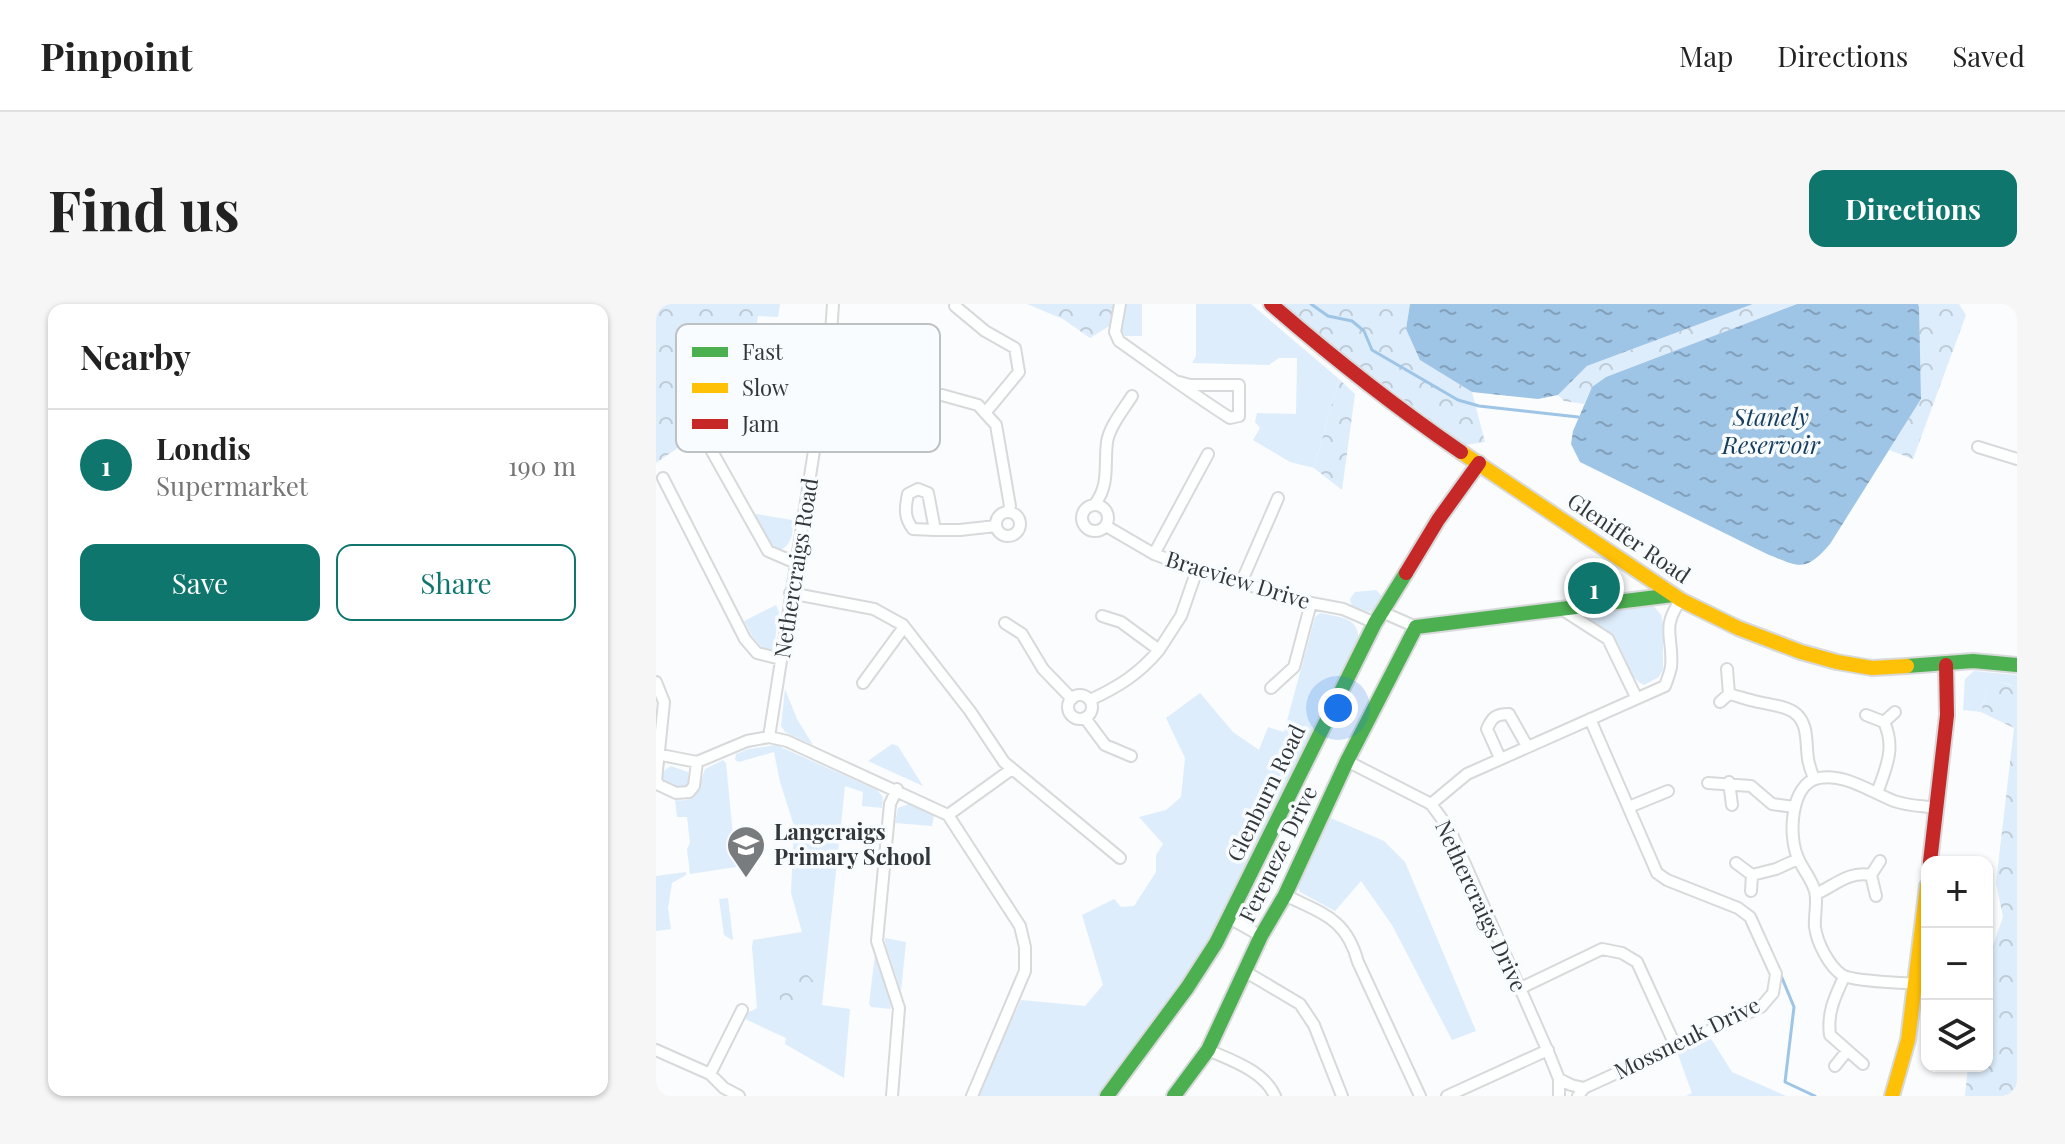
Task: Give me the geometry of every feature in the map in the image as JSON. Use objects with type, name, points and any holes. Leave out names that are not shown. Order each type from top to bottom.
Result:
[{"type":"street","name":"Nethercraigs Road","points":[[832,324],[833,304]]},
{"type":"street","points":[[1120,304],[1115,332],[1119,341],[1179,382],[1188,392],[1230,418],[1239,416],[1239,385],[1190,385],[1179,382]]},
{"type":"street","name":"Gleniffer Road","points":[[1271,304],[1402,412],[1677,598],[1765,639],[1837,662],[1872,668],[1973,661],[2017,665]]},
{"type":"street","points":[[955,306],[985,331],[1015,348],[1019,372],[985,413]]},
{"type":"street","points":[[940,395],[978,405],[996,425],[1010,506],[1008,512]]},
{"type":"street","points":[[1095,504],[1103,507],[1108,514],[1106,526],[1093,531],[1083,524],[1083,511],[1095,504],[1101,495],[1108,473],[1107,439],[1132,396]]},
{"type":"street","points":[[1978,447],[2017,459]]},
{"type":"street","points":[[712,452],[768,551],[796,563]]},
{"type":"street","name":"Nethercraigs Road","points":[[769,737],[814,452]]},
{"type":"street","points":[[1154,554],[1208,454]]},
{"type":"street","name":"Glenburn Road","points":[[1107,1096],[1187,988],[1229,918],[1378,617],[1438,520],[1479,463]]},
{"type":"street","points":[[663,478],[745,639],[757,653],[781,659]]},
{"type":"street","points":[[1241,583],[1278,498]]},
{"type":"street","points":[[996,526],[1004,535],[1012,535],[1018,530],[1018,518],[1008,512]]},
{"type":"street","points":[[996,526],[1000,515],[1008,512]]},
{"type":"street","points":[[935,530],[996,526]]},
{"type":"street","name":"Braeview Drive","points":[[1106,526],[1154,554],[1197,570],[1311,603],[1378,617]]},
{"type":"street","points":[[1090,700],[1143,669],[1159,650],[1181,616],[1197,570]]},
{"type":"street","points":[[790,593],[874,609],[904,627],[970,711],[1004,762],[1120,858]]},
{"type":"street","points":[[1378,617],[1416,627],[1677,598],[1671,614],[1671,667],[1665,686],[1467,774],[1431,804]]},
{"type":"street","points":[[1271,688],[1294,667],[1311,603]]},
{"type":"street","points":[[1563,610],[1608,639],[1636,697]]},
{"type":"street","points":[[1102,616],[1121,622],[1159,650]]},
{"type":"street","points":[[1005,623],[1022,634],[1043,669],[1072,699]]},
{"type":"street","points":[[863,683],[904,627]]},
{"type":"street","name":"Fereneze Drive","points":[[1174,1096],[1208,1050],[1347,761],[1416,627]]},
{"type":"street","points":[[1931,856],[1947,715],[1946,665]]},
{"type":"street","points":[[1727,669],[1729,694]]},
{"type":"street","points":[[656,682],[664,702],[656,780],[664,789],[676,793],[689,792],[694,786],[697,762]]},
{"type":"street","points":[[1720,702],[1729,694]]},
{"type":"street","points":[[1729,694],[1792,709],[1801,718],[1806,734],[1806,759],[1814,778]]},
{"type":"street","points":[[1083,696],[1090,700],[1092,710],[1085,718],[1078,719],[1070,712],[1072,699],[1083,696]]},
{"type":"street","points":[[1884,722],[1895,712]]},
{"type":"street","points":[[1500,758],[1487,729],[1491,719],[1499,714],[1509,714],[1527,746]]},
{"type":"street","points":[[1866,715],[1884,722],[1890,736],[1890,757],[1877,793]]},
{"type":"street","points":[[1085,718],[1105,745],[1131,756]]},
{"type":"street","name":"Mossneuk Drive","points":[[1559,1079],[1581,1092],[1761,1007],[1773,993],[1776,974],[1750,917],[1738,908],[1667,880],[1657,873],[1590,719]]},
{"type":"street","points":[[657,754],[697,762],[747,741],[769,737],[787,741],[948,815],[1020,926],[1025,947],[1025,971],[972,1096]]},
{"type":"street","name":"Nethercraigs Drive","points":[[1347,761],[1431,804],[1450,830],[1548,1050],[1559,1079],[1559,1096]]},
{"type":"street","points":[[948,815],[1012,769]]},
{"type":"street","points":[[1892,1096],[1921,983],[1844,977],[1827,957],[1815,929],[1816,894],[1794,844],[1794,807],[1798,794],[1814,778],[1834,777],[1905,804],[1937,808]]},
{"type":"street","points":[[1708,783],[1729,782],[1751,786],[1772,804],[1794,807]]},
{"type":"street","points":[[1729,782],[1732,805]]},
{"type":"street","points":[[892,1096],[899,1008],[877,941],[890,804],[897,789]]},
{"type":"street","points":[[1629,807],[1668,791]]},
{"type":"street","points":[[1752,875],[1798,859]]},
{"type":"street","points":[[1876,896],[1871,875],[1880,861]]},
{"type":"street","points":[[1736,863],[1752,875]]},
{"type":"street","points":[[1816,894],[1847,876],[1859,873],[1871,875]]},
{"type":"street","points":[[1751,891],[1752,875]]},
{"type":"street","points":[[1285,895],[1334,920],[1352,939],[1358,962],[1420,1096]]},
{"type":"street","points":[[1229,918],[1261,936]]},
{"type":"street","points":[[1521,988],[1602,949],[1622,953],[1637,962],[1675,1045]]},
{"type":"street","points":[[1246,972],[1300,1004],[1314,1025],[1342,1096]]},
{"type":"street","points":[[1844,977],[1832,1003],[1828,1020],[1830,1035],[1863,1064]]},
{"type":"street","points":[[710,1074],[742,1010]]},
{"type":"street","points":[[656,1050],[710,1074],[719,1090],[739,1096]]},
{"type":"street","points":[[1208,1050],[1244,1066],[1271,1087],[1275,1096]]},
{"type":"street","points":[[1447,1096],[1548,1050]]},
{"type":"street","points":[[1835,1066],[1847,1051]]},
{"type":"green space","points":[[656,304],[780,304],[778,317],[758,316],[757,324],[676,324],[676,449],[656,463]]},
{"type":"green space","points":[[1027,304],[1114,304],[1111,325],[1090,338],[1063,319]]},
{"type":"green space","points":[[1124,304],[1142,304],[1142,336],[1125,336],[1120,330]]},
{"type":"green space","points":[[1196,304],[1251,304],[1339,379],[1314,468],[1290,462],[1253,440],[1260,428],[1255,422],[1257,413],[1296,414],[1297,358],[1279,358],[1269,365],[1192,363],[1196,356]]},
{"type":"green space","points":[[1281,304],[1410,304],[1406,329],[1420,359],[1472,392],[1485,442],[1465,445],[1308,328]]},
{"type":"green space","points":[[1753,304],[1797,304],[1606,377],[1592,387],[1584,404],[1564,401],[1558,395],[1587,366]]},
{"type":"green space","points":[[1918,304],[1959,304],[1966,315],[1913,459],[1889,450],[1921,399]]},
{"type":"green space","points":[[1339,379],[1355,394],[1342,490],[1314,468]]},
{"type":"green space","points":[[756,514],[792,520],[791,537],[784,548],[780,550],[770,543]]},
{"type":"green space","points":[[1376,590],[1383,597],[1378,608],[1369,612],[1352,607],[1350,599],[1355,592]]},
{"type":"green space","points":[[1651,603],[1661,615],[1663,624],[1663,669],[1659,677],[1644,685],[1633,676],[1612,637],[1578,613]]},
{"type":"green space","points":[[776,605],[779,612],[774,647],[765,651],[744,621]]},
{"type":"green space","points":[[1320,613],[1353,623],[1358,644],[1242,878],[1176,991],[1139,1044],[1099,1096],[975,1096],[1021,1000],[1085,1006],[1103,985],[1082,915],[1114,899],[1121,907],[1134,906],[1156,872],[1156,855],[1163,844],[1139,817],[1166,810],[1181,797],[1185,758],[1166,718],[1200,693],[1233,732],[1259,750],[1268,727],[1284,732],[1315,617]]},
{"type":"green space","points":[[1974,671],[2017,675],[2017,687],[1994,683],[1990,685],[1981,712],[1963,710],[1965,679]]},
{"type":"green space","points":[[1996,681],[2017,687],[2017,1096],[1965,1096],[1967,1072],[1993,1072],[1993,945],[2003,917],[1996,883],[2014,728],[1981,712],[1988,685]]},
{"type":"green space","points":[[785,689],[797,719],[813,745],[785,732],[781,726]]},
{"type":"green space","points":[[892,744],[898,746],[923,786],[868,761]]},
{"type":"green space","points":[[776,745],[877,790],[883,797],[882,808],[862,806],[863,792],[845,786],[822,1005],[850,1009],[844,1078],[785,1044],[786,1038],[745,1019],[747,1013],[757,1008],[753,940],[802,932],[791,893],[794,826],[774,752],[739,762],[735,760],[736,754],[749,749]]},
{"type":"green space","points":[[723,760],[726,763],[736,867],[690,874],[687,817],[677,817],[675,800],[693,796],[705,769]]},
{"type":"green space","points":[[671,766],[688,772],[688,784],[681,788],[663,782],[662,772]]},
{"type":"green space","points":[[909,804],[934,815],[932,826],[895,823],[898,808]]},
{"type":"green space","points":[[1326,816],[1384,841],[1405,862],[1476,1031],[1452,1040],[1392,925],[1361,881],[1335,911],[1300,892],[1296,884]]},
{"type":"green space","points":[[686,872],[672,883],[668,908],[671,929],[656,931],[656,876]]},
{"type":"green space","points":[[728,898],[732,940],[724,935],[719,899]]},
{"type":"green space","points":[[885,938],[906,942],[901,991],[885,942]]},
{"type":"green space","points":[[875,954],[891,1009],[871,1007],[869,1004]]},
{"type":"green space","points":[[802,972],[817,985],[812,991],[801,991],[798,1019],[785,1022],[780,991],[787,978]]},
{"type":"green space","points":[[1710,1037],[1732,1072],[1786,1096],[1686,1096],[1692,1093],[1677,1052]]},
{"type":"water","points":[[1410,304],[1753,304],[1587,366],[1558,395],[1538,399],[1472,392],[1420,360],[1406,329]]},
{"type":"water","name":"Stanely Reservoir","points":[[1797,304],[1918,304],[1919,307],[1921,399],[1830,544],[1814,560],[1801,565],[1767,554],[1580,462],[1571,444],[1573,431],[1592,387],[1606,377]]},
{"type":"waterway","points":[[1311,304],[1328,316],[1352,321],[1364,331],[1372,350],[1458,400],[1479,406],[1578,417]]},
{"type":"waterway","points":[[1757,922],[1774,959]]},
{"type":"waterway","points":[[1780,973],[1794,1007],[1785,1082],[1815,1096]]},
{"type":"traffic: fast","points":[[1107,1096],[1187,988],[1216,943],[1375,623],[1406,573]]},
{"type":"traffic: fast","points":[[1174,1096],[1208,1050],[1347,761],[1416,627],[1673,595]]},
{"type":"traffic: fast","points":[[1907,666],[1973,661],[2017,665]]},
{"type":"traffic: slow","points":[[1461,452],[1681,600],[1738,628],[1837,662],[1872,668],[1907,666]]},
{"type":"traffic: slow","points":[[1892,1096],[1908,1040],[1922,928]]},
{"type":"traffic: jam","points":[[1271,304],[1364,381],[1461,452]]},
{"type":"traffic: jam","points":[[1406,573],[1438,520],[1479,463]]},
{"type":"traffic: jam","points":[[1931,856],[1947,715],[1946,665]]},
{"type":"place","name":"Londis","points":[[1594,588]]},
{"type":"place","name":"Langcraigs Primary School","points":[[746,879]]}]
